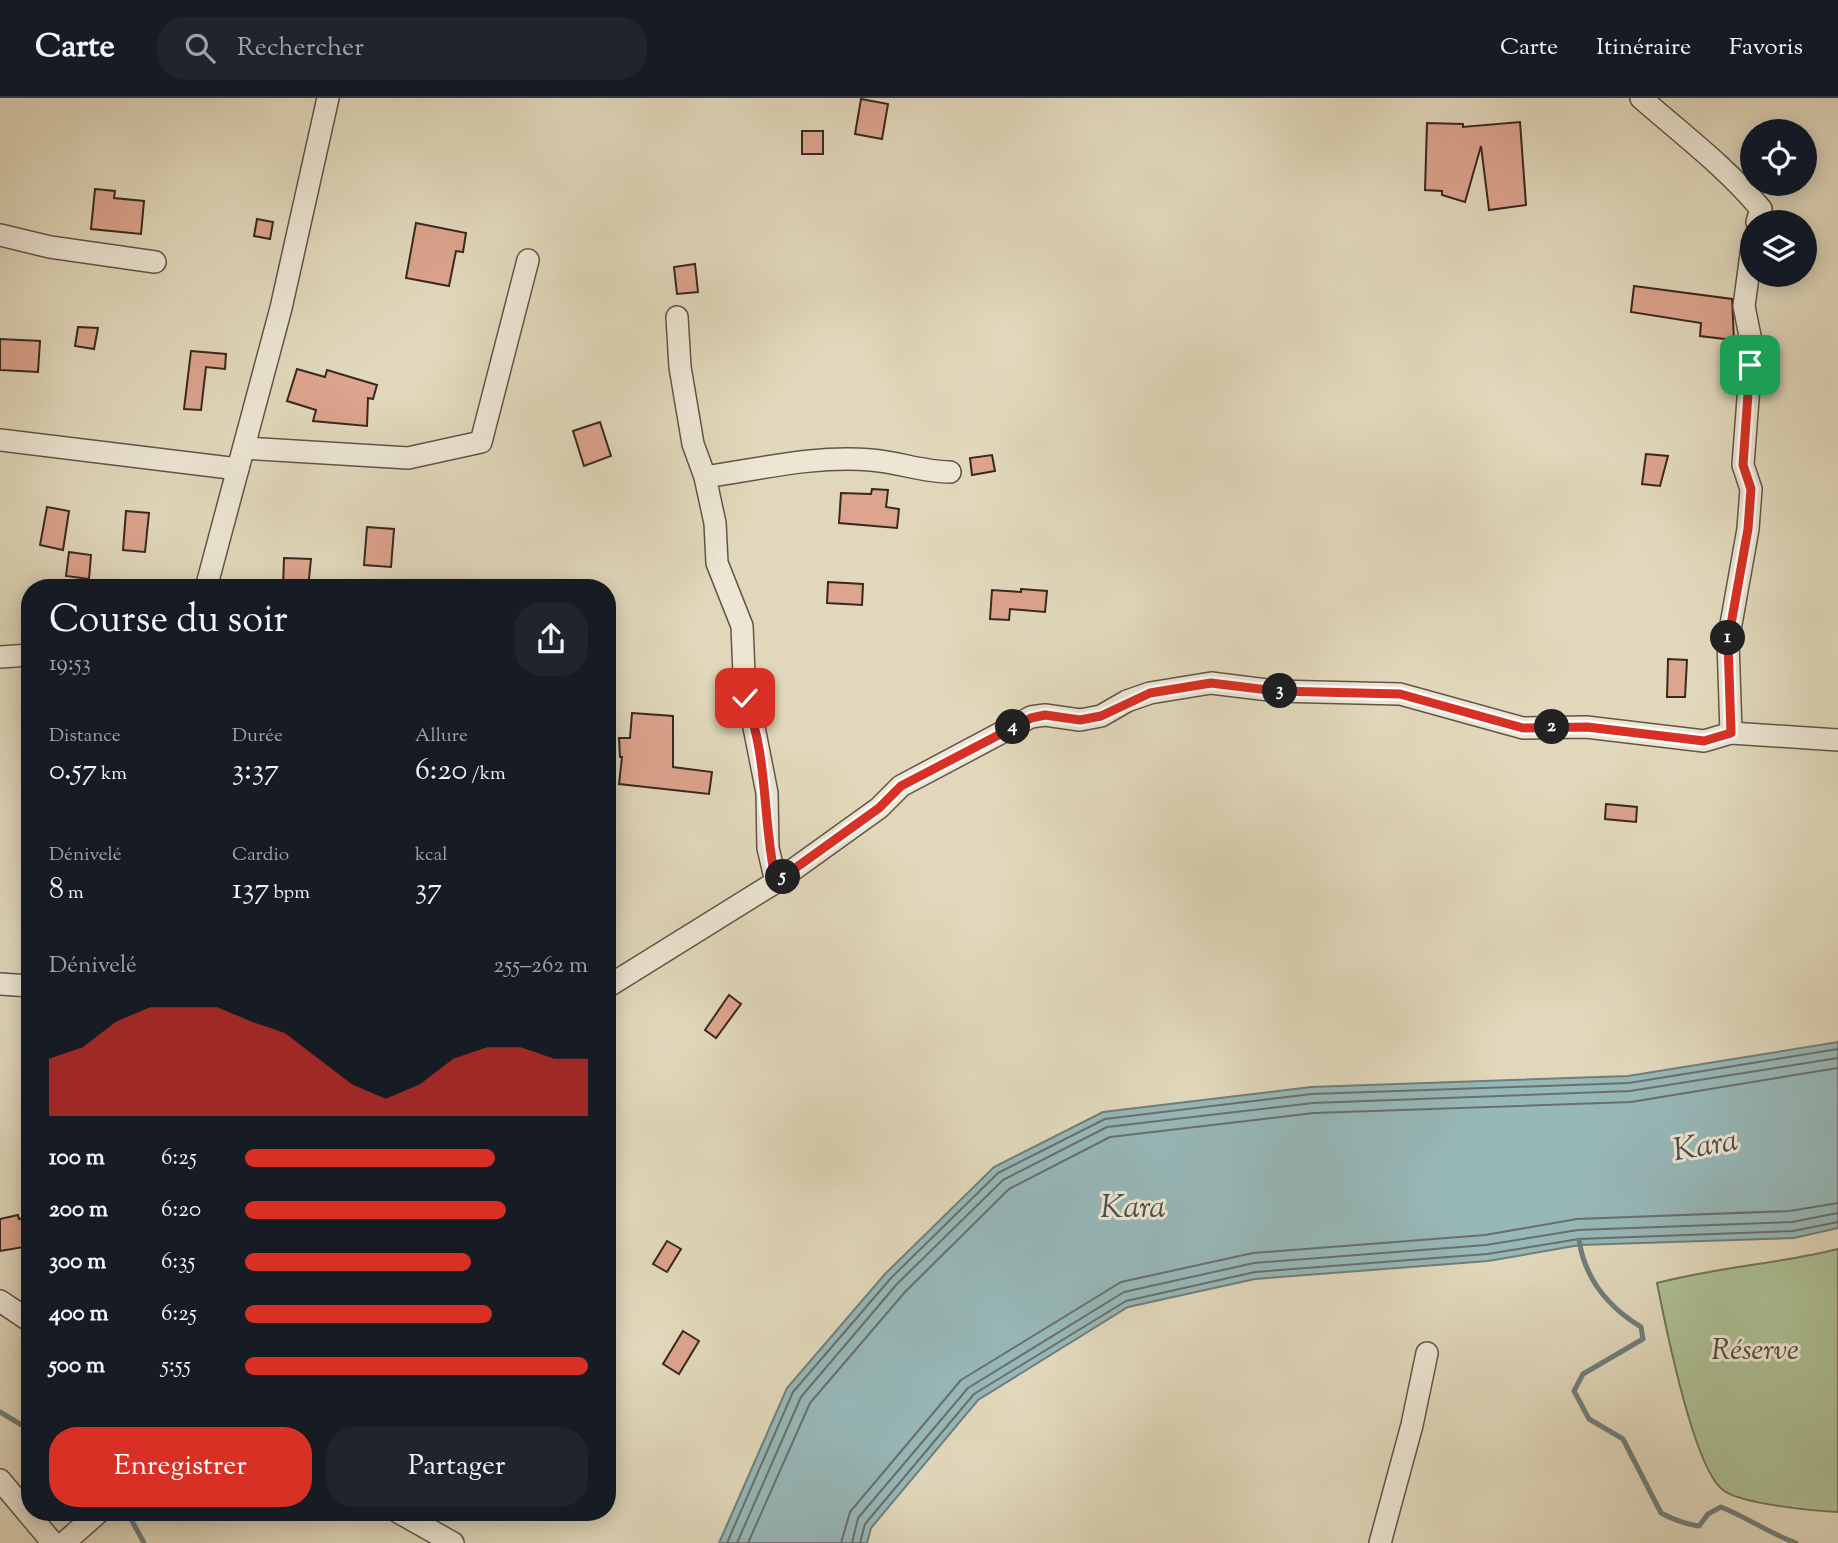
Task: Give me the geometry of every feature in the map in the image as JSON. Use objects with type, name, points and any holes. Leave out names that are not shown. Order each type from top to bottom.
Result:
[{"type":"street","points":[[208,579],[303,216],[327,98]]},
{"type":"street","points":[[1641,98],[1684,137],[1734,176],[1760,210]]},
{"type":"street","points":[[0,235],[50,247],[155,262]]},
{"type":"street","points":[[244,448],[408,458],[481,442],[528,261]]},
{"type":"street","points":[[1731,733],[1728,641],[1748,529],[1751,489],[1743,465],[1752,346],[1744,306],[1747,287]]},
{"type":"street","points":[[677,317],[680,367],[693,444],[705,477],[715,523],[717,563],[742,626],[745,698],[752,717],[767,793],[768,848],[776,882]]},
{"type":"street","points":[[0,440],[238,469]]},
{"type":"street","points":[[705,477],[824,459],[873,460],[926,472],[950,472]]},
{"type":"street","points":[[0,656],[21,655]]},
{"type":"street","points":[[616,981],[776,882],[879,808],[901,786],[1031,718],[1091,718],[1150,693],[1179,687],[1211,683],[1276,691],[1400,694],[1523,728],[1587,727],[1704,741],[1731,733],[1838,740]]},
{"type":"street","points":[[0,984],[21,985]]},
{"type":"street","points":[[0,1301],[21,1315]]},
{"type":"street","points":[[1380,1543],[1409,1437],[1427,1353]]},
{"type":"street","points":[[0,1480],[21,1505]]},
{"type":"street","points":[[34,1521],[53,1543]]},
{"type":"street","points":[[64,1543],[89,1521]]},
{"type":"street","points":[[414,1521],[453,1543]]},
{"type":"green space","name":"Réserve","points":[[1838,1249],[1838,1512],[1778,1506],[1732,1495],[1723,1490],[1712,1476],[1701,1454],[1673,1360],[1657,1283]]},
{"type":"water","name":"Kara","points":[[1838,1042],[1838,1228],[1794,1238],[1580,1245],[1488,1261],[1255,1279],[1128,1307],[978,1400],[871,1528],[867,1543],[719,1543],[787,1388],[885,1274],[994,1167],[1103,1112],[1311,1087],[1628,1076]]},
{"type":"building","points":[[861,99],[888,104],[882,139],[855,134]]},
{"type":"building","points":[[1520,122],[1526,205],[1489,210],[1481,146],[1465,202],[1442,195],[1442,191],[1425,190],[1427,123],[1463,124],[1463,127]]},
{"type":"building","points":[[802,131],[823,131],[823,154],[802,154]]},
{"type":"building","points":[[95,189],[115,191],[114,198],[144,201],[141,234],[91,229]]},
{"type":"building","points":[[257,219],[273,222],[270,239],[254,236]]},
{"type":"building","points":[[416,223],[466,233],[463,252],[456,251],[449,286],[406,278]]},
{"type":"building","points":[[695,264],[698,292],[677,294],[674,267]]},
{"type":"building","points":[[1634,286],[1732,299],[1734,340],[1700,336],[1701,323],[1631,312]]},
{"type":"building","points":[[78,327],[98,328],[94,349],[75,346]]},
{"type":"building","points":[[0,339],[40,341],[38,372],[0,370]]},
{"type":"building","points":[[191,351],[226,354],[225,369],[206,367],[201,410],[184,409]]},
{"type":"building","points":[[297,369],[325,377],[327,370],[377,385],[373,399],[368,398],[367,426],[313,421],[316,410],[287,401]]},
{"type":"building","points":[[600,422],[611,456],[584,466],[573,431]]},
{"type":"building","points":[[1646,454],[1668,456],[1660,486],[1642,484]]},
{"type":"building","points":[[992,455],[995,471],[972,475],[970,458]]},
{"type":"building","points":[[872,489],[888,490],[886,507],[899,509],[897,528],[839,523],[841,493],[871,494]]},
{"type":"building","points":[[47,507],[69,511],[63,550],[40,545]]},
{"type":"building","points":[[126,511],[149,513],[145,552],[123,550]]},
{"type":"building","points":[[367,527],[394,529],[391,567],[364,565]]},
{"type":"building","points":[[69,552],[91,555],[89,579],[66,576]]},
{"type":"building","points":[[284,558],[311,559],[309,579],[283,579]]},
{"type":"building","points":[[828,582],[863,584],[862,605],[827,603]]},
{"type":"building","points":[[1021,589],[1047,591],[1045,612],[1010,609],[1009,620],[990,619],[992,590],[1021,592]]},
{"type":"building","points":[[1668,659],[1687,660],[1685,697],[1667,697]]},
{"type":"building","points":[[632,713],[673,716],[673,767],[712,772],[709,794],[619,784],[622,757],[619,738],[630,738]]},
{"type":"building","points":[[1606,804],[1637,807],[1636,822],[1605,819]]},
{"type":"building","points":[[729,995],[741,1004],[716,1038],[705,1030]]},
{"type":"building","points":[[18,1215],[21,1218],[21,1248],[0,1251],[0,1219]]},
{"type":"building","points":[[667,1241],[681,1249],[667,1272],[653,1264]]},
{"type":"building","points":[[683,1331],[699,1341],[679,1374],[663,1364]]},
{"type":"waterway","points":[[1579,1240],[1587,1267],[1600,1291],[1618,1310],[1641,1327],[1643,1339],[1583,1374],[1574,1391],[1589,1419],[1623,1439],[1661,1513],[1699,1526],[1708,1514],[1721,1507],[1796,1543]]},
{"type":"waterway","points":[[0,1412],[21,1425]]},
{"type":"waterway","points":[[132,1521],[144,1543]]},
{"type":"route","points":[[745,698],[752,717],[767,793],[768,848],[776,882],[879,808],[901,786],[941,763],[977,748],[1017,724],[1045,715],[1080,720],[1101,716],[1127,701],[1179,687],[1211,683],[1276,691],[1400,694],[1426,699],[1487,720],[1523,728],[1587,727],[1704,741],[1731,733],[1727,679],[1728,641],[1748,529],[1751,489],[1743,465],[1750,365]]}]
